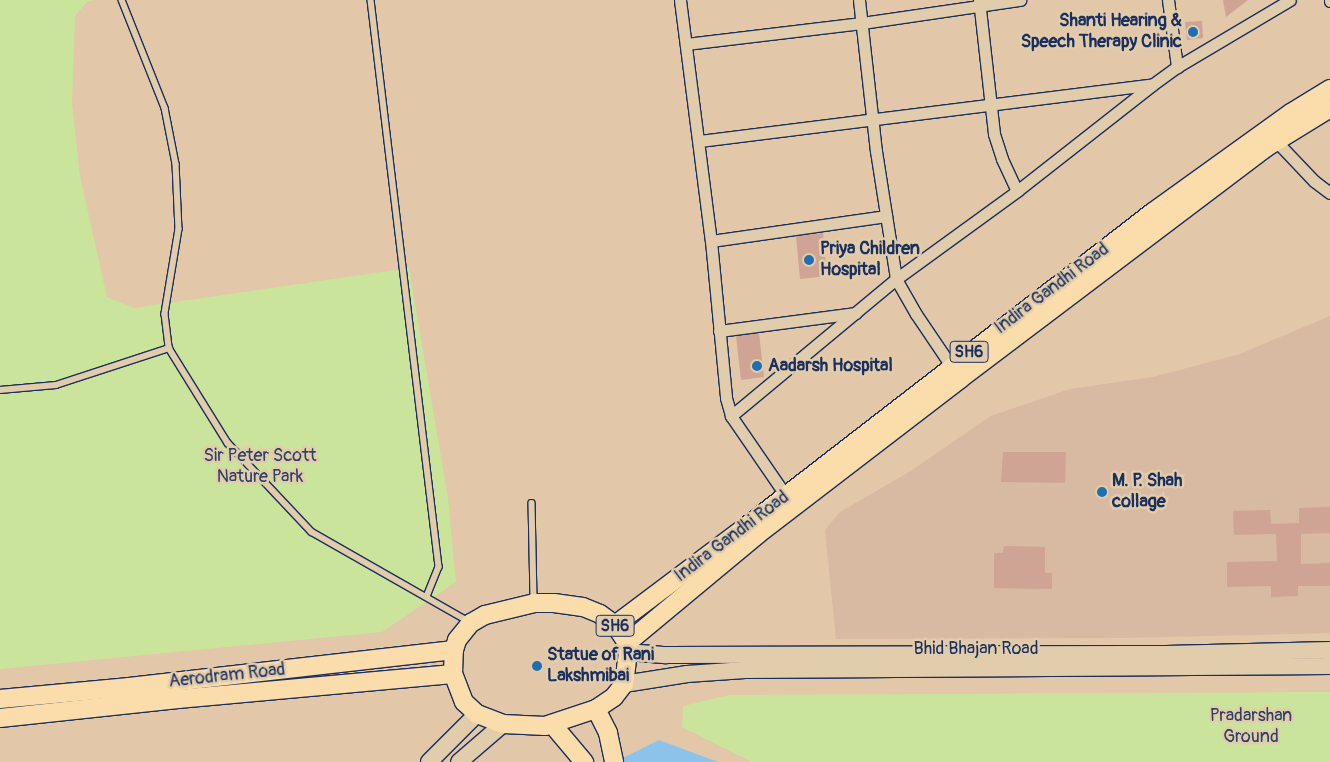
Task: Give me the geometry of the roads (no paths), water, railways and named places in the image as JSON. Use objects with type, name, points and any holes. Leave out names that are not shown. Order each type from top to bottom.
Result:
[{"type":"main road","name":"Indira Gandhi Road","points":[[627,648],[757,535],[955,372],[1223,160],[1291,113],[1330,89]]},
{"type":"main road","name":"Indira Gandhi Road","points":[[615,625],[955,372],[1276,141],[1330,108]]},
{"type":"main road","name":"SH6","points":[[471,623],[502,609],[534,603],[554,603],[583,607],[600,614],[615,625],[627,648],[624,684]]},
{"type":"main road","points":[[471,623],[462,631],[454,650],[453,674],[464,702],[477,714],[503,724],[545,726],[596,709],[614,697],[624,684]]},
{"type":"main road","name":"Bhid Bhajan Road","points":[[627,648],[666,655],[1146,654],[1330,650]]},
{"type":"main road","name":"Aerodram Road","points":[[0,699],[129,687],[454,650]]},
{"type":"main road","name":"Bhid Bhajan Road","points":[[624,684],[687,674],[745,670],[1330,666]]},
{"type":"main road","name":"Aerodram Road","points":[[0,718],[198,697],[453,674]]},
{"type":"main road","points":[[596,709],[608,733],[614,762]]},
{"type":"main road","points":[[429,762],[477,714]]},
{"type":"main road","points":[[459,762],[503,724]]},
{"type":"main road","points":[[552,724],[584,762]]},
{"type":"street","points":[[680,0],[711,241],[726,398],[731,416],[786,496]]},
{"type":"street","points":[[859,0],[873,119],[896,279],[916,314],[955,372]]},
{"type":"street","points":[[686,44],[862,23],[979,3],[1020,0]]},
{"type":"street","points":[[1168,0],[1177,67]]},
{"type":"street","points":[[731,416],[896,279],[1017,192],[1152,85],[1177,67],[1290,0]]},
{"type":"street","points":[[979,3],[994,134],[1002,159],[1017,192]]},
{"type":"street","points":[[699,141],[1152,85]]},
{"type":"street","points":[[1276,141],[1314,181],[1330,193]]},
{"type":"street","points":[[711,241],[886,216]]},
{"type":"street","points":[[719,331],[856,313]]},
{"type":"lane","points":[[122,0],[165,108],[176,164],[179,229],[165,314],[169,348],[228,444],[312,532],[391,578],[427,596],[471,623]]},
{"type":"lane","points":[[371,0],[439,567],[427,596]]},
{"type":"lane","points":[[0,390],[56,385],[169,348]]},
{"type":"lane","points":[[532,503],[534,603]]},
{"type":"water","points":[[659,740],[718,762],[623,762],[623,758]]},
{"type":"place","name":"Shanti Hearing & Speech Therapy Clinic","points":[[1193,32]]},
{"type":"place","name":"Priya Children Hospital","points":[[809,260]]},
{"type":"place","name":"Aadarsh Hospital","points":[[757,366]]},
{"type":"place","name":"M. P. Shah collage","points":[[1102,492]]},
{"type":"place","name":"Statue of Rani Lakshmibai","points":[[537,666]]},
{"type":"park label","name":"Sir Peter Scott Nature Park","points":[[260,467]]},
{"type":"park label","name":"Pradarshan Ground","points":[[1251,728]]}]
